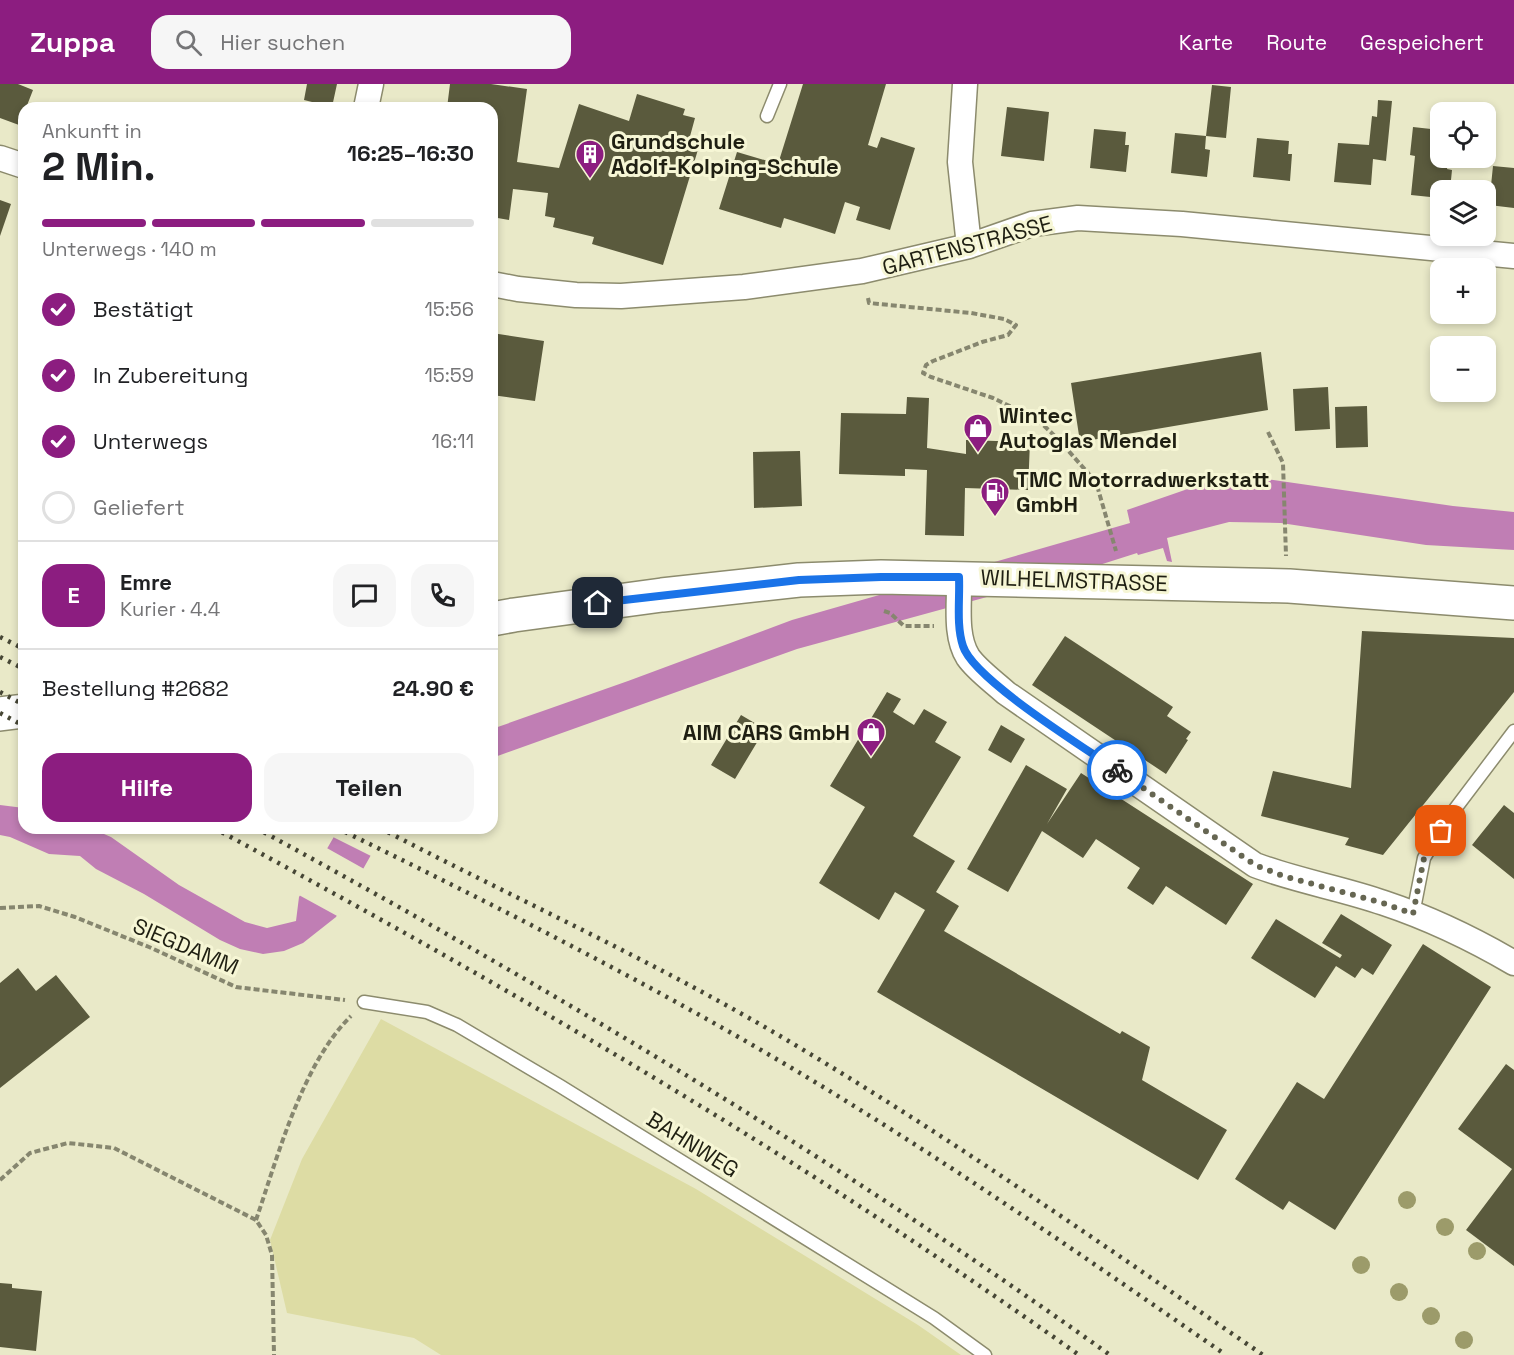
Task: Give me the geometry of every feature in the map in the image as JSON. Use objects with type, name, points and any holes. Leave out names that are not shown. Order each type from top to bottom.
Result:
[{"type":"main road","name":"WILHELMSTRASSE","points":[[498,619],[662,595],[799,580],[881,577],[1288,586],[1514,603]]},
{"type":"main road","points":[[0,714],[18,712]]},
{"type":"street","points":[[367,102],[370,84]]},
{"type":"street","points":[[965,84],[960,162],[969,246]]},
{"type":"street","points":[[0,158],[18,164]]},
{"type":"street","name":"GARTENSTRASSE","points":[[498,285],[576,295],[631,296],[744,287],[862,272],[969,246],[1032,224],[1078,218],[1182,224],[1514,256]]},
{"type":"street","points":[[959,577],[963,647],[969,658],[1006,693],[1255,865],[1283,876],[1383,903],[1413,914],[1481,944],[1514,963]]},
{"type":"lane","points":[[767,116],[780,84]]},
{"type":"lane","points":[[1413,914],[1424,858],[1449,817],[1514,731]]},
{"type":"lane","name":"BAHNWEG","points":[[364,1002],[427,1012],[457,1025],[570,1092],[924,1312],[985,1355]]},
{"type":"path","points":[[862,272],[869,303],[971,313],[1004,319],[1016,325],[1008,335],[982,342],[933,361],[926,365],[923,372],[930,377],[993,398],[1038,420],[1058,438],[1096,482],[1119,561]]},
{"type":"path","points":[[1268,432],[1283,463],[1285,549]]},
{"type":"path","name":"SIEGDAMM","points":[[0,908],[39,906],[66,914],[149,947],[236,987],[364,1002]]},
{"type":"path","points":[[256,1220],[300,1093],[337,1029],[364,1002]]},
{"type":"path","points":[[0,1180],[30,1153],[68,1143],[114,1148],[256,1220],[266,1235],[272,1255],[274,1355]]},
{"type":"shaded area","points":[[1231,474],[1453,506],[1514,512],[1514,550],[1426,545],[1281,523],[1229,522],[1167,538],[1172,562],[1167,561],[1163,548],[1138,555],[1137,553],[1071,574],[797,649],[498,756],[498,727],[792,620],[1130,523],[1127,510]]},
{"type":"shaded area","points":[[0,805],[18,807],[18,834],[104,834],[179,885],[245,922],[267,928],[296,921],[299,897],[336,834],[346,834],[371,855],[336,917],[303,943],[284,951],[263,954],[240,949],[220,940],[144,894],[96,869],[80,856],[49,854],[0,835]]},
{"type":"shaded area","points":[[381,1019],[696,1189],[918,1325],[961,1355],[441,1355],[414,1338],[287,1313],[270,1240],[302,1159]]},
{"type":"pier","points":[[332,834],[385,834],[373,857],[331,836]]},
{"type":"pier","points":[[325,847],[366,870],[339,917],[297,894]]},
{"type":"building","points":[[0,84],[18,84],[33,90],[28,102],[18,102],[18,125],[0,118]]},
{"type":"building","points":[[307,84],[337,84],[333,102],[304,100]]},
{"type":"building","name":"Grundschule Adolf-Kolping-Schule","points":[[450,84],[491,84],[527,89],[517,162],[559,168],[579,104],[629,121],[637,94],[685,109],[683,115],[695,118],[689,140],[700,143],[663,265],[592,244],[594,237],[553,227],[555,218],[545,216],[548,193],[513,189],[509,220],[498,218],[498,102],[448,102]]},
{"type":"building","points":[[803,84],[886,84],[868,145],[877,148],[881,137],[915,148],[890,230],[856,220],[860,207],[845,202],[835,234],[784,218],[781,228],[719,209],[737,152],[778,164]]},
{"type":"building","points":[[1212,85],[1231,87],[1226,138],[1206,136]]},
{"type":"building","points":[[1378,100],[1392,101],[1386,161],[1373,159],[1371,185],[1334,182],[1338,143],[1369,145],[1372,116],[1377,117]]},
{"type":"building","points":[[1007,107],[1049,112],[1044,161],[1001,156]]},
{"type":"building","points":[[1413,127],[1430,129],[1430,168],[1452,170],[1451,180],[1430,180],[1430,197],[1411,195],[1415,156],[1410,155]]},
{"type":"building","points":[[1094,129],[1126,132],[1125,145],[1129,145],[1126,172],[1090,168]]},
{"type":"building","points":[[1175,133],[1206,136],[1205,149],[1210,150],[1207,177],[1171,173]]},
{"type":"building","points":[[1257,138],[1289,141],[1288,154],[1292,154],[1290,181],[1253,177]]},
{"type":"building","points":[[1496,166],[1514,168],[1514,208],[1496,206],[1496,180],[1492,180],[1493,168]]},
{"type":"building","points":[[0,200],[11,204],[0,236]]},
{"type":"building","points":[[498,334],[544,341],[535,401],[498,396]]},
{"type":"building","points":[[1261,352],[1268,410],[1080,442],[1071,383]]},
{"type":"building","points":[[1328,387],[1330,429],[1295,431],[1293,389]]},
{"type":"building","points":[[907,397],[929,398],[927,448],[966,454],[966,440],[1030,442],[1028,490],[965,488],[964,536],[925,535],[927,470],[905,469],[905,476],[839,474],[841,413],[906,414]]},
{"type":"building","points":[[1367,406],[1368,447],[1336,448],[1335,407]]},
{"type":"building","points":[[800,451],[802,506],[754,508],[753,452]]},
{"type":"building","points":[[1362,631],[1514,638],[1514,692],[1383,855],[1345,845],[1349,838],[1261,816],[1273,771],[1351,788]]},
{"type":"building","points":[[1065,636],[1173,707],[1167,716],[1191,732],[1166,774],[1032,685]]},
{"type":"building","points":[[887,692],[901,699],[893,712],[914,725],[924,709],[947,722],[935,742],[961,757],[913,836],[955,861],[936,892],[959,906],[944,931],[1120,1034],[1122,1031],[1150,1047],[1142,1080],[1227,1130],[1198,1180],[877,992],[925,910],[895,892],[879,920],[819,883],[865,807],[830,786]]},
{"type":"building","points":[[741,715],[765,729],[735,779],[711,765]]},
{"type":"building","points":[[1001,725],[1025,739],[1011,763],[988,750]]},
{"type":"building","points":[[1026,765],[1067,789],[1047,824],[1081,773],[1253,884],[1226,925],[1166,886],[1153,905],[1127,888],[1140,868],[1096,839],[1083,858],[1042,831],[1008,892],[967,869]]},
{"type":"building","points":[[1504,805],[1514,813],[1514,879],[1472,845]]},
{"type":"building","points":[[1341,914],[1392,945],[1373,975],[1362,968],[1355,978],[1336,966],[1315,998],[1251,958],[1276,919],[1340,958],[1342,955],[1322,943]]},
{"type":"building","points":[[1423,944],[1491,987],[1335,1230],[1289,1201],[1283,1210],[1235,1179],[1297,1082],[1324,1099]]},
{"type":"building","points":[[18,968],[36,991],[56,975],[90,1017],[0,1088],[0,983]]},
{"type":"building","points":[[1506,1064],[1514,1070],[1514,1266],[1466,1230],[1512,1169],[1458,1129]]},
{"type":"building","points":[[0,1283],[12,1284],[12,1288],[42,1291],[36,1351],[0,1347]]},
{"type":"railway","points":[[0,637],[18,646]]},
{"type":"railway","points":[[0,657],[18,666]]},
{"type":"railway","points":[[0,692],[18,702]]},
{"type":"railway","points":[[0,713],[18,723]]},
{"type":"railway","points":[[225,834],[436,951],[654,1078],[869,1212],[975,1282],[1079,1355]]},
{"type":"railway","points":[[267,834],[475,950],[691,1078],[903,1213],[1110,1355]]},
{"type":"railway","points":[[349,834],[551,935],[761,1050],[938,1160],[1226,1355]]},
{"type":"railway","points":[[392,834],[629,953],[775,1033],[961,1149],[1263,1355]]},
{"type":"way so far","points":[[1117,770],[1255,865],[1283,876],[1383,903],[1413,914],[1424,858],[1441,831]]},
{"type":"place","name":"Grundschule Adolf-Kolping-Schule","points":[[590,180]]},
{"type":"place","name":"Wintec Autoglas Mendel","points":[[978,454]]},
{"type":"place","name":"TMC Motorradwerkstatt GmbH","points":[[995,518]]},
{"type":"place","name":"AIM CARS GmbH","points":[[871,758]]},
{"type":"route","points":[[598,603],[799,580],[959,577],[960,626],[963,647],[969,658],[1006,693],[1117,770]]}]
